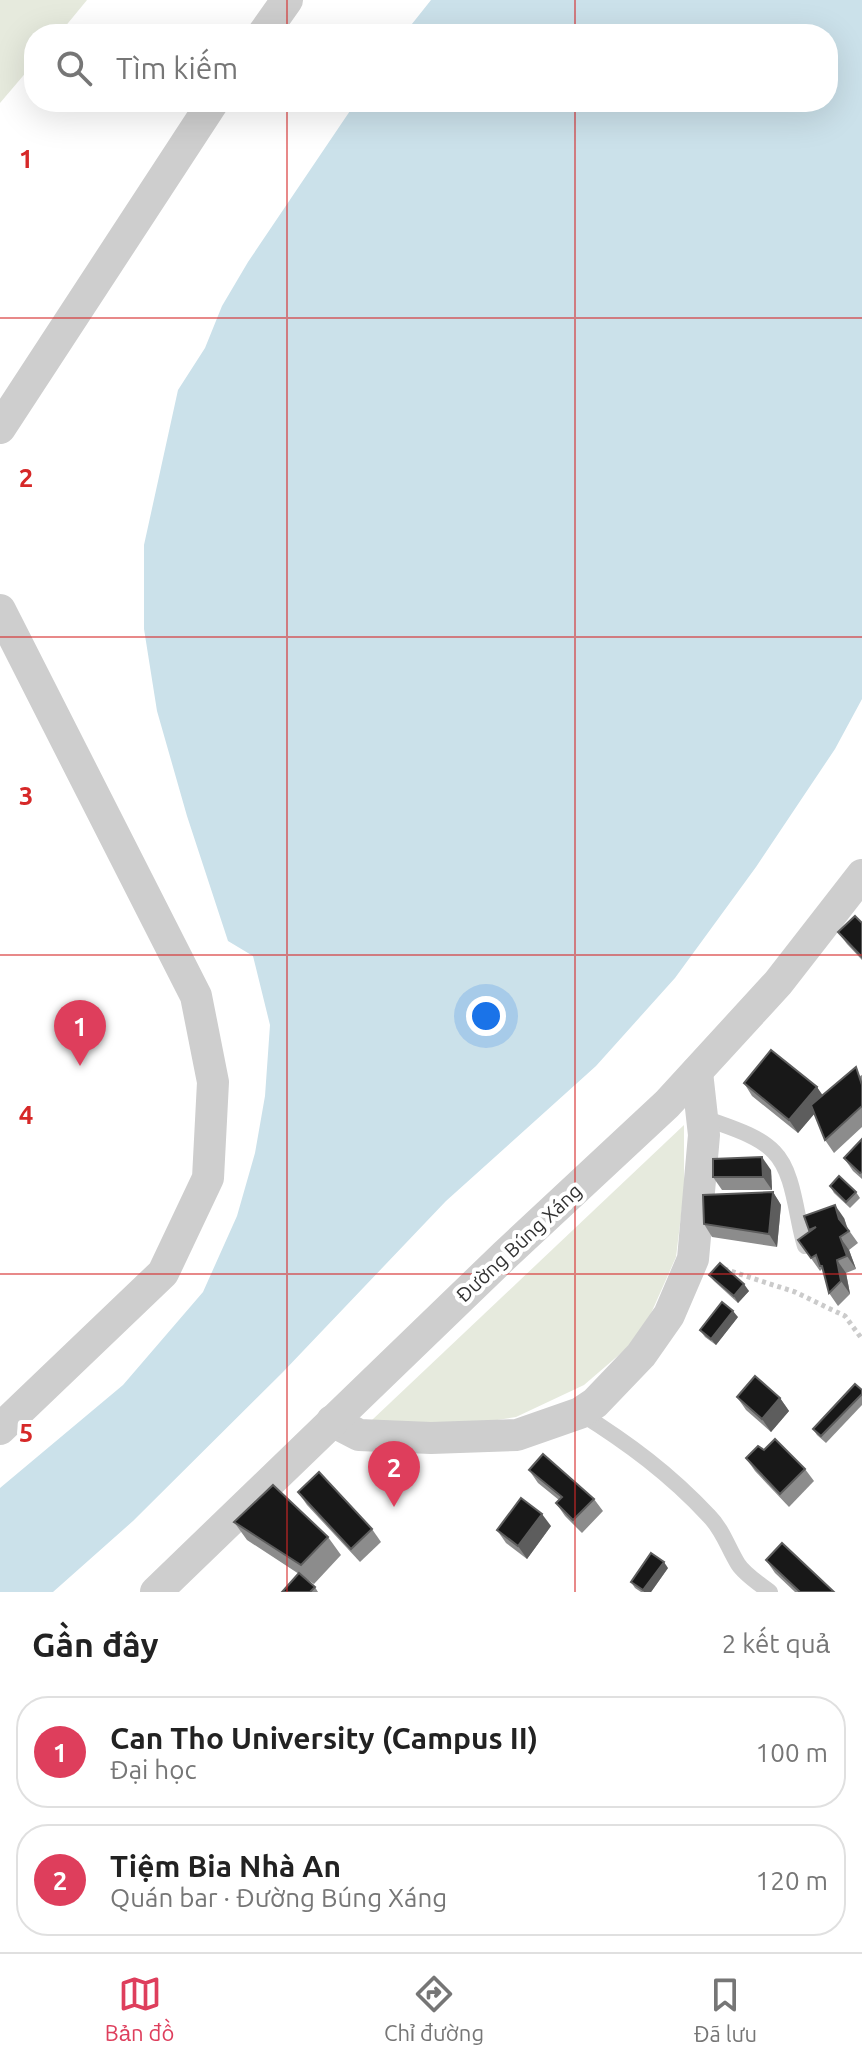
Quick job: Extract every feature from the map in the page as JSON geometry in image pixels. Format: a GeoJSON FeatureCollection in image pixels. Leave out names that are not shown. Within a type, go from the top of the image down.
{"type":"FeatureCollection","features":[{"type":"Feature","properties":{"kind":"street"},"geometry":{"type":"LineString","coordinates":[[270,24],[287,0]]}},
{"type":"Feature","properties":{"kind":"street"},"geometry":{"type":"LineString","coordinates":[[0,428],[206,112]]}},
{"type":"Feature","properties":{"kind":"street"},"geometry":{"type":"LineString","coordinates":[[0,610],[196,996],[213,1082],[208,1178],[163,1273],[0,1429]]}},
{"type":"Feature","properties":{"kind":"street","name":"Đường Búng Xáng"},"geometry":{"type":"LineString","coordinates":[[156,1592],[667,1104],[778,983],[862,875]]}},
{"type":"Feature","properties":{"kind":"street"},"geometry":{"type":"LineString","coordinates":[[332,1421],[359,1435],[431,1438],[517,1435],[580,1413],[595,1403],[641,1355],[669,1315],[693,1259],[704,1135],[697,1072]]}},
{"type":"Feature","properties":{"kind":"lane"},"geometry":{"type":"LineString","coordinates":[[702,1117],[750,1136],[775,1152],[785,1169],[805,1246]]}},
{"type":"Feature","properties":{"kind":"lane"},"geometry":{"type":"LineString","coordinates":[[580,1413],[635,1448],[685,1492],[726,1538],[739,1566],[770,1592]]}},
{"type":"Feature","properties":{"kind":"path"},"geometry":{"type":"LineString","coordinates":[[693,1259],[795,1292],[845,1316],[862,1339]]}},
{"type":"Feature","properties":{"kind":"shaded area"},"geometry":{"type":"Polygon","coordinates":[[[0,0],[87,0],[67,24],[24,24],[24,75],[0,103],[0,0]]]}},
{"type":"Feature","properties":{"kind":"shaded area"},"geometry":{"type":"Polygon","coordinates":[[[684,1125],[684,1191],[676,1257],[641,1336],[584,1385],[516,1417],[459,1426],[372,1420],[684,1125]]]}},
{"type":"Feature","properties":{"kind":"water"},"geometry":{"type":"Polygon","coordinates":[[[431,0],[862,0],[862,699],[835,749],[756,867],[675,978],[596,1066],[446,1201],[283,1372],[133,1521],[53,1592],[0,1592],[0,1488],[123,1385],[203,1292],[237,1216],[255,1153],[265,1096],[270,1025],[253,956],[228,941],[157,711],[144,629],[144,545],[178,390],[205,348],[222,306],[349,112],[838,112],[838,24],[412,24],[431,0]]]}},
{"type":"Feature","properties":{"kind":"building"},"geometry":{"type":"Polygon","coordinates":[[[855,916],[862,923],[862,957],[838,932],[855,916]]]}},
{"type":"Feature","properties":{"kind":"building"},"geometry":{"type":"Polygon","coordinates":[[[771,1050],[817,1087],[789,1120],[744,1083],[771,1050]]]}},
{"type":"Feature","properties":{"kind":"building"},"geometry":{"type":"Polygon","coordinates":[[[856,1067],[862,1085],[862,1106],[825,1140],[811,1105],[856,1067]]]}},
{"type":"Feature","properties":{"kind":"building"},"geometry":{"type":"Polygon","coordinates":[[[862,1139],[862,1172],[860,1173],[844,1158],[862,1139]]]}},
{"type":"Feature","properties":{"kind":"building"},"geometry":{"type":"Polygon","coordinates":[[[762,1157],[763,1177],[713,1177],[713,1159],[762,1157]]]}},
{"type":"Feature","properties":{"kind":"building"},"geometry":{"type":"Polygon","coordinates":[[[839,1176],[856,1192],[846,1202],[830,1186],[839,1176]]]}},
{"type":"Feature","properties":{"kind":"building"},"geometry":{"type":"Polygon","coordinates":[[[773,1192],[769,1234],[704,1224],[703,1195],[773,1192]]]}},
{"type":"Feature","properties":{"kind":"building"},"geometry":{"type":"Polygon","coordinates":[[[835,1205],[839,1219],[849,1231],[840,1237],[847,1256],[837,1260],[841,1281],[829,1293],[816,1255],[811,1258],[798,1240],[816,1227],[809,1230],[804,1216],[835,1205]]]}},
{"type":"Feature","properties":{"kind":"building"},"geometry":{"type":"Polygon","coordinates":[[[720,1263],[744,1284],[734,1296],[709,1275],[720,1263]]]}},
{"type":"Feature","properties":{"kind":"building"},"geometry":{"type":"Polygon","coordinates":[[[722,1302],[733,1311],[711,1339],[700,1330],[722,1302]]]}},
{"type":"Feature","properties":{"kind":"building"},"geometry":{"type":"Polygon","coordinates":[[[755,1376],[780,1398],[762,1419],[737,1397],[755,1376]]]}},
{"type":"Feature","properties":{"kind":"building"},"geometry":{"type":"Polygon","coordinates":[[[855,1384],[862,1394],[821,1436],[813,1429],[855,1384]]]}},
{"type":"Feature","properties":{"kind":"building"},"geometry":{"type":"Polygon","coordinates":[[[775,1439],[805,1469],[780,1494],[746,1458],[758,1446],[764,1450],[775,1439]]]}},
{"type":"Feature","properties":{"kind":"building"},"geometry":{"type":"Polygon","coordinates":[[[543,1454],[594,1499],[573,1520],[556,1503],[562,1497],[529,1470],[543,1454]]]}},
{"type":"Feature","properties":{"kind":"building"},"geometry":{"type":"Polygon","coordinates":[[[319,1472],[372,1529],[351,1549],[298,1492],[319,1472]]]}},
{"type":"Feature","properties":{"kind":"building"},"geometry":{"type":"Polygon","coordinates":[[[273,1485],[328,1537],[301,1565],[234,1522],[273,1485]]]}},
{"type":"Feature","properties":{"kind":"building"},"geometry":{"type":"Polygon","coordinates":[[[521,1498],[542,1514],[518,1546],[497,1530],[521,1498]]]}},
{"type":"Feature","properties":{"kind":"building"},"geometry":{"type":"Polygon","coordinates":[[[782,1543],[834,1592],[800,1592],[766,1560],[782,1543]]]}},
{"type":"Feature","properties":{"kind":"building"},"geometry":{"type":"Polygon","coordinates":[[[651,1553],[664,1562],[643,1590],[631,1582],[651,1553]]]}},
{"type":"Feature","properties":{"kind":"building"},"geometry":{"type":"Polygon","coordinates":[[[299,1573],[315,1587],[310,1592],[282,1592],[299,1573]]]}},
{"type":"Feature","properties":{"kind":"place","name":"Can Tho University (Campus II)"},"geometry":{"type":"Point","coordinates":[80,1066]}},
{"type":"Feature","properties":{"kind":"place","name":"Tiệm Bia Nhà An"},"geometry":{"type":"Point","coordinates":[394,1507]}}]}
